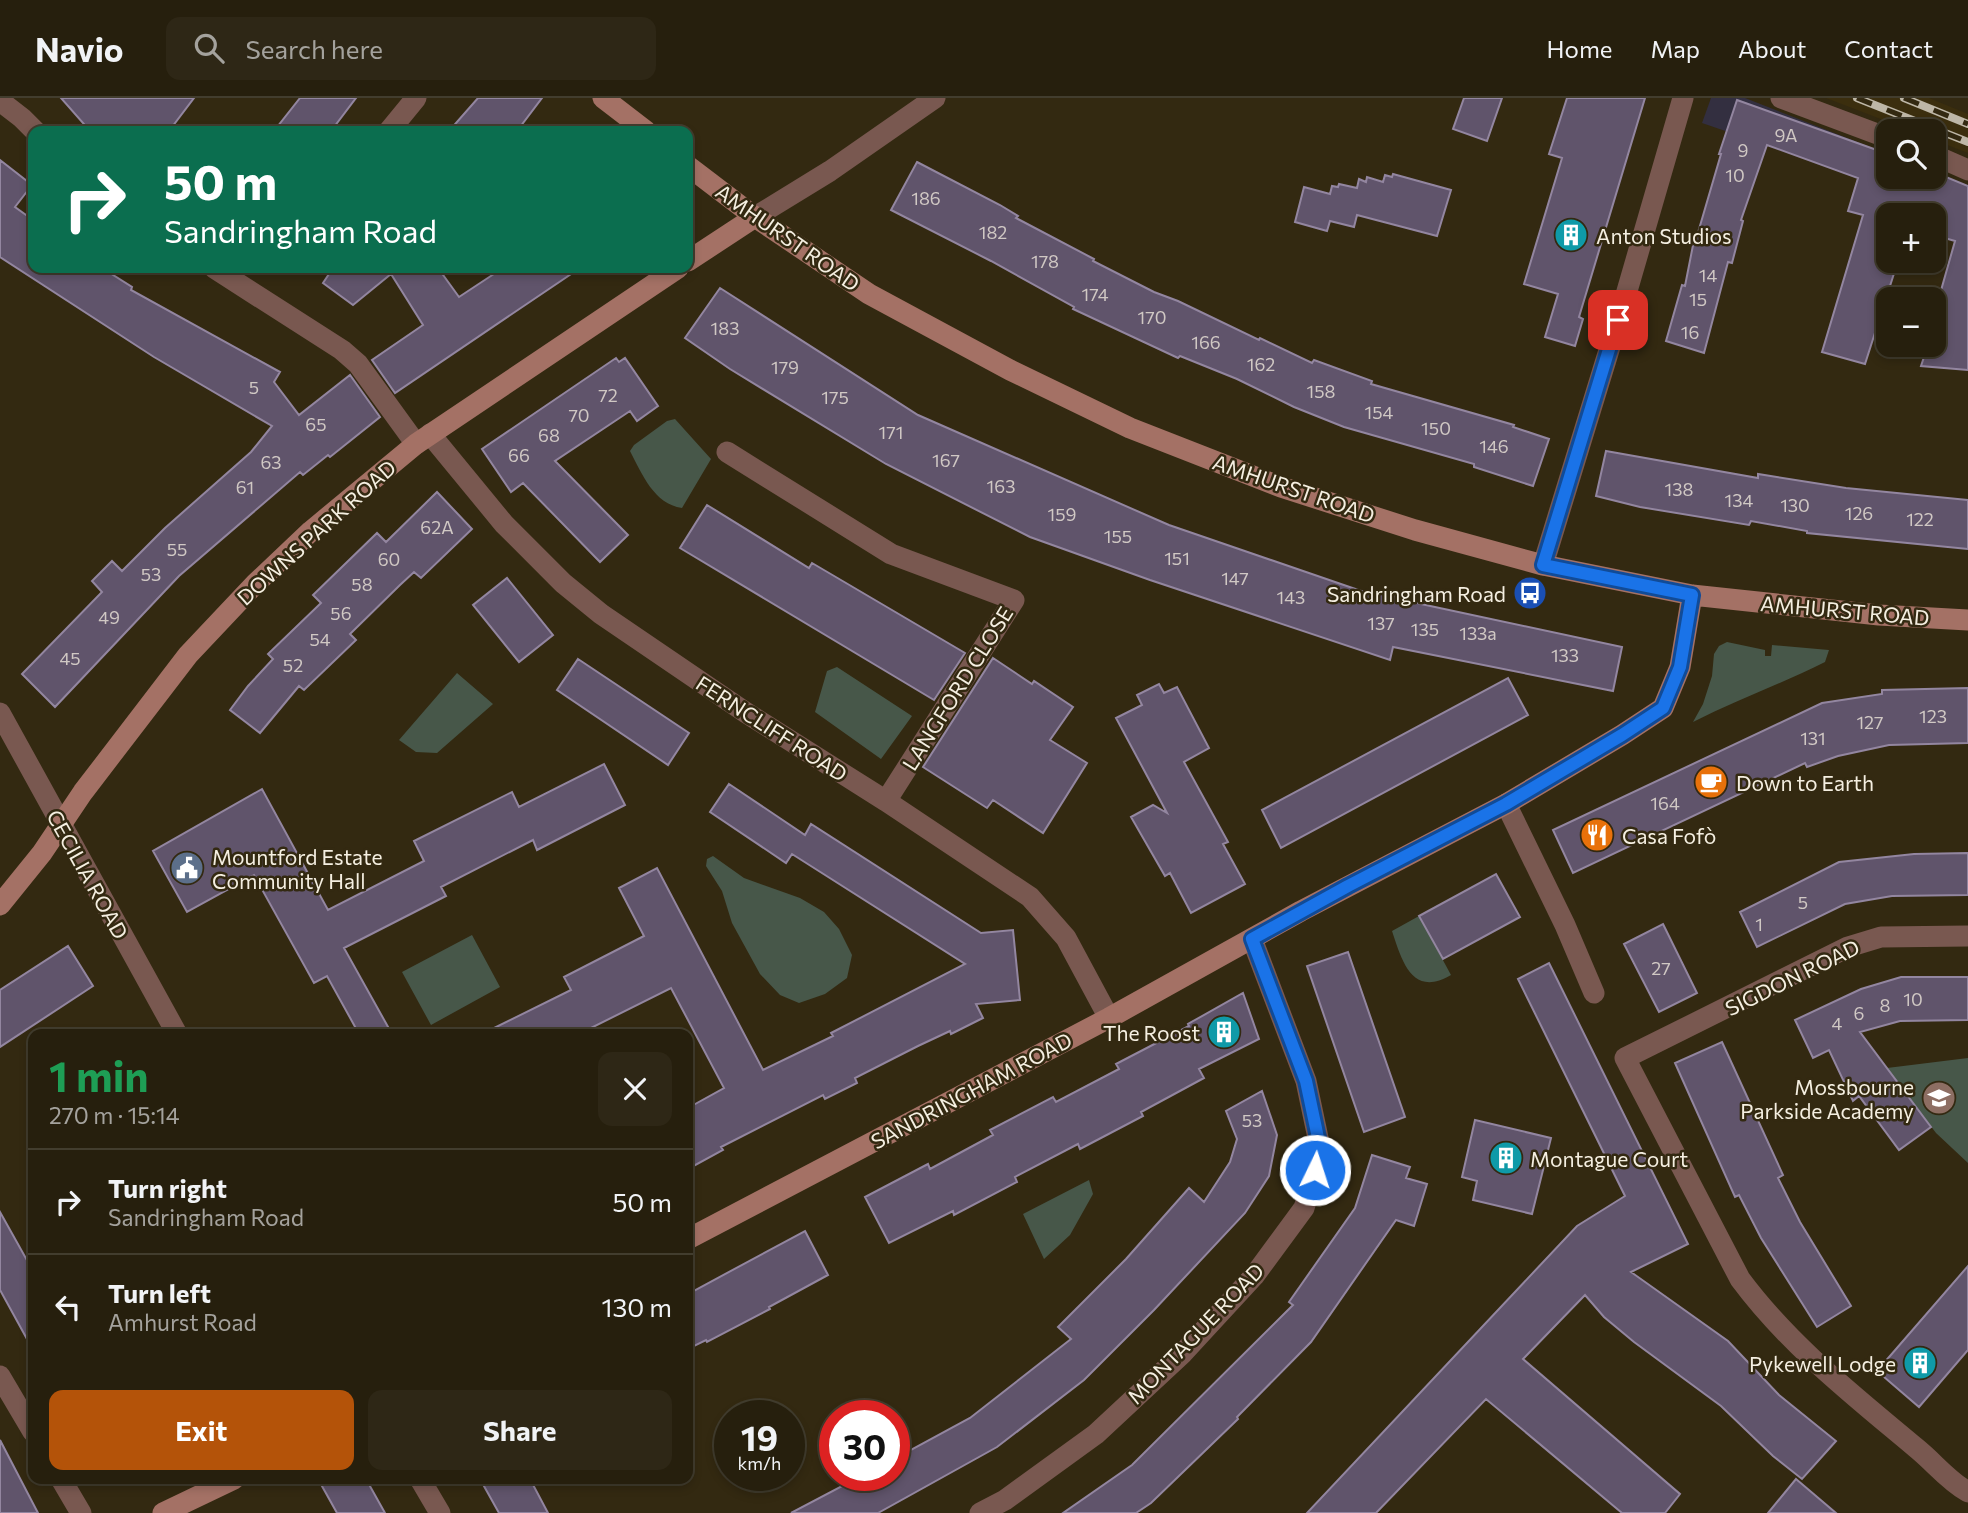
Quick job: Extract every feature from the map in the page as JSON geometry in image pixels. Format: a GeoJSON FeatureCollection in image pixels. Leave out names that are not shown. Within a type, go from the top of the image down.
{"type":"FeatureCollection","features":[{"type":"Feature","properties":{"kind":"street"},"geometry":{"type":"LineString","coordinates":[[393,126],[415,98]]}},
{"type":"Feature","properties":{"kind":"street"},"geometry":{"type":"LineString","coordinates":[[603,98],[639,126]]}},
{"type":"Feature","properties":{"kind":"street"},"geometry":{"type":"LineString","coordinates":[[693,258],[830,172],[935,98]]}},
{"type":"Feature","properties":{"kind":"street"},"geometry":{"type":"LineString","coordinates":[[1543,565],[1683,98]]}},
{"type":"Feature","properties":{"kind":"street"},"geometry":{"type":"LineString","coordinates":[[1781,98],[1876,134]]}},
{"type":"Feature","properties":{"kind":"street"},"geometry":{"type":"LineString","coordinates":[[0,101],[30,126]]}},
{"type":"Feature","properties":{"kind":"street"},"geometry":{"type":"LineString","coordinates":[[1946,160],[1968,170]]}},
{"type":"Feature","properties":{"kind":"street","name":"AMHURST ROAD"},"geometry":{"type":"LineString","coordinates":[[693,170],[755,217],[869,294],[1010,370],[1130,428],[1281,487],[1415,530],[1543,565],[1692,595],[1878,615],[1968,620]]}},
{"type":"Feature","properties":{"kind":"street","name":"FERNCLIFF ROAD"},"geometry":{"type":"LineString","coordinates":[[222,273],[342,350],[358,364],[423,439],[504,524],[563,583],[601,614],[745,712],[886,801],[1030,897],[1066,938],[1110,1018]]}},
{"type":"Feature","properties":{"kind":"street","name":"DOWNS PARK ROAD"},"geometry":{"type":"LineString","coordinates":[[0,905],[42,853],[162,687],[255,584],[311,531],[423,439],[671,273]]}},
{"type":"Feature","properties":{"kind":"street","name":"LANGFORD CLOSE"},"geometry":{"type":"LineString","coordinates":[[727,452],[891,554],[1014,600],[886,801]]}},
{"type":"Feature","properties":{"kind":"street","name":"SANDRINGHAM ROAD"},"geometry":{"type":"LineString","coordinates":[[693,1236],[1110,1018],[1348,886],[1506,804],[1622,735],[1663,708],[1680,667],[1692,595]]}},
{"type":"Feature","properties":{"kind":"street","name":"CECILIA ROAD"},"geometry":{"type":"LineString","coordinates":[[0,713],[174,1029]]}},
{"type":"Feature","properties":{"kind":"street"},"geometry":{"type":"LineString","coordinates":[[1506,804],[1565,925],[1594,993]]}},
{"type":"Feature","properties":{"kind":"street","name":"SIGDON ROAD"},"geometry":{"type":"LineString","coordinates":[[1968,936],[1881,937],[1848,947],[1625,1058],[1740,1279],[1762,1309],[1826,1373],[1927,1456],[1951,1482],[1968,1492]]}},
{"type":"Feature","properties":{"kind":"street","name":"MONTAGUE ROAD"},"geometry":{"type":"LineString","coordinates":[[980,1513],[1005,1500],[1096,1434],[1173,1362],[1254,1276],[1304,1208],[1321,1152],[1306,1081],[1252,939]]}},
{"type":"Feature","properties":{"kind":"street"},"geometry":{"type":"LineString","coordinates":[[0,1376],[28,1424]]}},
{"type":"Feature","properties":{"kind":"street"},"geometry":{"type":"LineString","coordinates":[[64,1484],[81,1513]]}},
{"type":"Feature","properties":{"kind":"street"},"geometry":{"type":"LineString","coordinates":[[163,1513],[224,1484]]}},
{"type":"Feature","properties":{"kind":"street"},"geometry":{"type":"LineString","coordinates":[[423,1484],[440,1513]]}},
{"type":"Feature","properties":{"kind":"shaded area"},"geometry":{"type":"Polygon","coordinates":[[[1711,98],[1745,98],[1865,145],[1854,175],[1702,123],[1711,98]]]}},
{"type":"Feature","properties":{"kind":"shaded area"},"geometry":{"type":"Polygon","coordinates":[[[1826,98],[1929,98],[1968,114],[1968,153],[1946,145],[1946,119],[1881,119],[1826,98]]]}},
{"type":"Feature","properties":{"kind":"green space"},"geometry":{"type":"Polygon","coordinates":[[[675,419],[711,459],[682,508],[664,501],[656,494],[630,451],[634,445],[667,421],[675,419]]]}},
{"type":"Feature","properties":{"kind":"green space"},"geometry":{"type":"Polygon","coordinates":[[[1727,642],[1765,650],[1765,656],[1771,656],[1772,645],[1829,650],[1825,662],[1693,722],[1703,704],[1712,676],[1714,654],[1719,646],[1727,642]]]}},
{"type":"Feature","properties":{"kind":"green space"},"geometry":{"type":"Polygon","coordinates":[[[837,667],[912,716],[881,759],[815,712],[827,671],[837,667]]]}},
{"type":"Feature","properties":{"kind":"green space"},"geometry":{"type":"Polygon","coordinates":[[[457,673],[493,704],[437,753],[416,752],[399,740],[457,673]]]}},
{"type":"Feature","properties":{"kind":"green space"},"geometry":{"type":"Polygon","coordinates":[[[713,856],[744,878],[800,898],[824,912],[839,929],[852,955],[847,978],[825,994],[799,1003],[780,995],[760,974],[732,923],[722,891],[706,866],[707,859],[713,856]]]}},
{"type":"Feature","properties":{"kind":"green space"},"geometry":{"type":"Polygon","coordinates":[[[1419,916],[1451,975],[1438,981],[1427,982],[1411,973],[1400,954],[1392,931],[1419,916]]]}},
{"type":"Feature","properties":{"kind":"green space"},"geometry":{"type":"Polygon","coordinates":[[[472,935],[500,987],[431,1025],[402,972],[472,935]]]}},
{"type":"Feature","properties":{"kind":"green space","name":"Mossbourne Parkside Academy"},"geometry":{"type":"Polygon","coordinates":[[[1968,1058],[1968,1163],[1936,1133],[1887,1068],[1968,1058]]]}},
{"type":"Feature","properties":{"kind":"green space"},"geometry":{"type":"Polygon","coordinates":[[[1089,1180],[1093,1194],[1070,1235],[1044,1259],[1023,1214],[1089,1180]]]}},
{"type":"Feature","properties":{"kind":"building"},"geometry":{"type":"Polygon","coordinates":[[[61,98],[194,98],[173,126],[86,126],[61,98]]]}},
{"type":"Feature","properties":{"kind":"building"},"geometry":{"type":"Polygon","coordinates":[[[300,98],[356,98],[335,126],[278,126],[300,98]]]}},
{"type":"Feature","properties":{"kind":"building"},"geometry":{"type":"Polygon","coordinates":[[[478,98],[542,98],[521,126],[453,126],[478,98]]]}},
{"type":"Feature","properties":{"kind":"building"},"geometry":{"type":"Polygon","coordinates":[[[1464,98],[1502,98],[1487,141],[1453,129],[1464,98]]]}},
{"type":"Feature","properties":{"kind":"building","name":"Anton Studios"},"geometry":{"type":"Polygon","coordinates":[[[1567,98],[1645,98],[1579,317],[1583,319],[1575,346],[1545,337],[1558,294],[1524,284],[1562,158],[1549,154],[1567,98]]]}},
{"type":"Feature","properties":{"kind":"building"},"geometry":{"type":"Polygon","coordinates":[[[1737,100],[1876,150],[1876,189],[1946,189],[1946,177],[1968,186],[1968,370],[1921,366],[1924,357],[1946,357],[1946,287],[1942,287],[1955,241],[1946,238],[1946,203],[1876,203],[1876,273],[1894,273],[1890,287],[1876,287],[1876,330],[1865,364],[1822,352],[1863,215],[1848,211],[1858,178],[1767,145],[1741,220],[1743,221],[1732,263],[1728,262],[1704,353],[1666,341],[1682,285],[1685,286],[1695,235],[1697,236],[1737,100]]]}},
{"type":"Feature","properties":{"kind":"building"},"geometry":{"type":"Polygon","coordinates":[[[0,160],[28,182],[28,190],[15,207],[28,216],[28,273],[110,273],[132,287],[131,290],[280,372],[274,382],[299,415],[350,375],[380,417],[330,457],[328,455],[303,475],[300,472],[179,576],[55,707],[22,674],[102,592],[92,581],[112,561],[122,571],[165,528],[251,452],[272,426],[154,357],[0,257],[0,160]]]}},
{"type":"Feature","properties":{"kind":"building"},"geometry":{"type":"Polygon","coordinates":[[[917,162],[1000,205],[1018,216],[1016,218],[1094,259],[1093,261],[1259,340],[1260,338],[1312,363],[1314,360],[1372,381],[1371,384],[1514,425],[1513,427],[1549,439],[1533,486],[1474,467],[1474,464],[1344,427],[1294,407],[1237,379],[1180,356],[1178,358],[1073,309],[1074,307],[991,261],[891,210],[917,162]]]}},
{"type":"Feature","properties":{"kind":"building"},"geometry":{"type":"Polygon","coordinates":[[[1393,174],[1451,190],[1437,236],[1357,215],[1354,227],[1330,221],[1327,231],[1295,222],[1304,187],[1330,194],[1332,186],[1338,187],[1339,184],[1357,188],[1359,179],[1366,182],[1367,177],[1383,182],[1385,175],[1392,177],[1393,174]]]}},
{"type":"Feature","properties":{"kind":"building"},"geometry":{"type":"Polygon","coordinates":[[[330,273],[442,273],[459,297],[495,273],[573,273],[395,393],[372,360],[423,325],[391,274],[353,305],[323,283],[330,273]]]}},
{"type":"Feature","properties":{"kind":"building"},"geometry":{"type":"Polygon","coordinates":[[[720,288],[918,415],[1169,525],[1370,594],[1372,590],[1421,604],[1622,647],[1613,691],[1393,647],[1390,660],[1030,537],[886,464],[730,369],[685,338],[720,288]]]}},
{"type":"Feature","properties":{"kind":"building"},"geometry":{"type":"Polygon","coordinates":[[[616,358],[619,362],[625,358],[658,406],[637,421],[630,411],[555,461],[628,535],[600,562],[523,483],[511,492],[482,449],[616,358]]]}},
{"type":"Feature","properties":{"kind":"building"},"geometry":{"type":"Polygon","coordinates":[[[1606,451],[1758,478],[1758,474],[1846,488],[1968,500],[1968,549],[1807,533],[1751,521],[1749,525],[1640,507],[1596,496],[1606,451]]]}},
{"type":"Feature","properties":{"kind":"building"},"geometry":{"type":"Polygon","coordinates":[[[437,492],[472,529],[421,578],[414,572],[400,585],[350,634],[356,640],[304,690],[299,686],[260,733],[230,710],[273,659],[268,654],[321,603],[313,595],[377,533],[386,542],[437,492]]]}},
{"type":"Feature","properties":{"kind":"building"},"geometry":{"type":"Polygon","coordinates":[[[707,505],[809,568],[812,563],[965,653],[934,700],[680,548],[707,505]]]}},
{"type":"Feature","properties":{"kind":"building"},"geometry":{"type":"Polygon","coordinates":[[[507,578],[553,635],[519,662],[473,605],[507,578]]]}},
{"type":"Feature","properties":{"kind":"building"},"geometry":{"type":"Polygon","coordinates":[[[993,658],[1073,707],[1050,740],[1087,763],[1043,833],[993,800],[987,808],[923,767],[993,658]]]}},
{"type":"Feature","properties":{"kind":"building"},"geometry":{"type":"Polygon","coordinates":[[[578,659],[689,733],[668,765],[557,690],[578,659]]]}},
{"type":"Feature","properties":{"kind":"building"},"geometry":{"type":"Polygon","coordinates":[[[1508,678],[1528,715],[1281,848],[1262,810],[1508,678]]]}},
{"type":"Feature","properties":{"kind":"building"},"geometry":{"type":"Polygon","coordinates":[[[1159,684],[1164,693],[1177,687],[1209,748],[1184,762],[1228,842],[1223,844],[1245,884],[1191,913],[1170,873],[1165,876],[1131,817],[1153,805],[1167,813],[1116,718],[1142,705],[1137,695],[1159,684]]]}},
{"type":"Feature","properties":{"kind":"building"},"geometry":{"type":"Polygon","coordinates":[[[1968,688],[1968,743],[1889,745],[1838,756],[1807,767],[1805,763],[1573,873],[1553,830],[1822,703],[1882,694],[1882,690],[1968,688]]]}},
{"type":"Feature","properties":{"kind":"building"},"geometry":{"type":"Polygon","coordinates":[[[604,764],[625,805],[537,850],[533,840],[441,887],[446,896],[344,948],[389,1029],[356,1029],[327,976],[314,983],[254,875],[187,912],[153,851],[262,789],[328,910],[424,861],[414,841],[512,792],[519,807],[604,764]]]}},
{"type":"Feature","properties":{"kind":"building"},"geometry":{"type":"Polygon","coordinates":[[[729,784],[805,835],[811,824],[981,933],[1013,930],[1020,1000],[976,1004],[983,1018],[918,1046],[855,1078],[857,1083],[825,1099],[823,1095],[721,1147],[723,1150],[693,1166],[693,1105],[724,1088],[671,988],[589,1029],[492,1029],[571,990],[564,977],[644,936],[619,888],[657,868],[763,1070],[833,1036],[831,1033],[965,964],[792,854],[786,863],[710,812],[729,784]]]}},
{"type":"Feature","properties":{"kind":"building"},"geometry":{"type":"Polygon","coordinates":[[[1968,853],[1968,895],[1892,896],[1845,904],[1757,947],[1740,912],[1839,862],[1914,854],[1968,853]]]}},
{"type":"Feature","properties":{"kind":"building"},"geometry":{"type":"Polygon","coordinates":[[[1496,874],[1520,917],[1443,959],[1419,916],[1496,874]]]}},
{"type":"Feature","properties":{"kind":"building"},"geometry":{"type":"Polygon","coordinates":[[[1663,924],[1697,993],[1659,1012],[1624,944],[1663,924]]]}},
{"type":"Feature","properties":{"kind":"building"},"geometry":{"type":"Polygon","coordinates":[[[68,946],[93,986],[0,1047],[0,990],[68,946]]]}},
{"type":"Feature","properties":{"kind":"building"},"geometry":{"type":"Polygon","coordinates":[[[1348,952],[1405,1117],[1364,1132],[1307,966],[1348,952]]]}},
{"type":"Feature","properties":{"kind":"building"},"geometry":{"type":"Polygon","coordinates":[[[1549,963],[1688,1244],[1631,1272],[1728,1341],[1779,1395],[1836,1441],[1802,1479],[1773,1456],[1721,1406],[1604,1317],[1585,1295],[1523,1359],[1680,1494],[1665,1513],[1622,1513],[1486,1399],[1376,1513],[1307,1513],[1577,1226],[1625,1196],[1518,979],[1549,963]]]}},
{"type":"Feature","properties":{"kind":"building"},"geometry":{"type":"Polygon","coordinates":[[[1901,977],[1968,977],[1968,1020],[1900,1021],[1860,1032],[1931,1127],[1899,1150],[1859,1096],[1853,1101],[1829,1050],[1813,1058],[1795,1020],[1861,989],[1901,977]]]}},
{"type":"Feature","properties":{"kind":"building"},"geometry":{"type":"Polygon","coordinates":[[[1243,993],[1259,1039],[1199,1069],[1204,1078],[1141,1112],[1143,1116],[1080,1149],[1078,1144],[1015,1177],[1017,1182],[954,1215],[953,1211],[889,1243],[865,1197],[928,1164],[930,1169],[993,1135],[990,1130],[1053,1097],[1056,1102],[1119,1069],[1116,1064],[1189,1026],[1188,1024],[1243,993]]]}},
{"type":"Feature","properties":{"kind":"building"},"geometry":{"type":"Polygon","coordinates":[[[1722,1042],[1783,1175],[1778,1178],[1800,1222],[1851,1306],[1817,1327],[1761,1238],[1739,1195],[1735,1197],[1675,1063],[1722,1042]]]}},
{"type":"Feature","properties":{"kind":"building"},"geometry":{"type":"Polygon","coordinates":[[[1262,1091],[1277,1135],[1269,1176],[1245,1213],[1084,1380],[997,1447],[878,1513],[791,1513],[833,1491],[910,1491],[910,1450],[970,1418],[1071,1339],[1058,1327],[1126,1259],[1189,1188],[1204,1202],[1230,1162],[1237,1139],[1226,1111],[1262,1091]]]}},
{"type":"Feature","properties":{"kind":"building","name":"Montague Court"},"geometry":{"type":"Polygon","coordinates":[[[1475,1120],[1551,1138],[1532,1214],[1473,1200],[1477,1181],[1462,1177],[1475,1120]]]}},
{"type":"Feature","properties":{"kind":"building"},"geometry":{"type":"Polygon","coordinates":[[[1372,1155],[1410,1167],[1406,1178],[1427,1184],[1414,1226],[1396,1220],[1311,1342],[1237,1417],[1238,1419],[1151,1503],[1136,1513],[1063,1513],[1132,1465],[1293,1305],[1289,1302],[1355,1208],[1372,1155]]]}},
{"type":"Feature","properties":{"kind":"building"},"geometry":{"type":"Polygon","coordinates":[[[0,1212],[28,1262],[28,1341],[0,1290],[0,1212]]]}},
{"type":"Feature","properties":{"kind":"building"},"geometry":{"type":"Polygon","coordinates":[[[805,1231],[828,1275],[769,1307],[770,1309],[693,1346],[693,1291],[805,1231]]]}},
{"type":"Feature","properties":{"kind":"building","name":"Pykewell Lodge"},"geometry":{"type":"Polygon","coordinates":[[[1968,1266],[1968,1350],[1919,1407],[1877,1371],[1968,1266]]]}},
{"type":"Feature","properties":{"kind":"building"},"geometry":{"type":"Polygon","coordinates":[[[0,1440],[38,1513],[0,1513],[0,1440]]]}},
{"type":"Feature","properties":{"kind":"building"},"geometry":{"type":"Polygon","coordinates":[[[1796,1479],[1836,1513],[1768,1513],[1796,1479]]]}},
{"type":"Feature","properties":{"kind":"building"},"geometry":{"type":"Polygon","coordinates":[[[321,1484],[369,1484],[385,1513],[337,1513],[321,1484]]]}},
{"type":"Feature","properties":{"kind":"building"},"geometry":{"type":"Polygon","coordinates":[[[483,1484],[533,1484],[548,1513],[499,1513],[483,1484]]]}},
{"type":"Feature","properties":{"kind":"railway"},"geometry":{"type":"LineString","coordinates":[[1857,98],[1968,142]]}},
{"type":"Feature","properties":{"kind":"railway"},"geometry":{"type":"LineString","coordinates":[[1904,98],[1968,124]]}},
{"type":"Feature","properties":{"kind":"place","name":"Anton Studios"},"geometry":{"type":"Point","coordinates":[1571,235]}},
{"type":"Feature","properties":{"kind":"place","name":"Sandringham Road"},"geometry":{"type":"Point","coordinates":[1530,593]}},
{"type":"Feature","properties":{"kind":"place","name":"Down to Earth"},"geometry":{"type":"Point","coordinates":[1711,782]}},
{"type":"Feature","properties":{"kind":"place","name":"Casa Fofò"},"geometry":{"type":"Point","coordinates":[1597,835]}},
{"type":"Feature","properties":{"kind":"place","name":"Mountford Estate Community Hall"},"geometry":{"type":"Point","coordinates":[187,868]}},
{"type":"Feature","properties":{"kind":"place","name":"The Roost"},"geometry":{"type":"Point","coordinates":[1224,1032]}},
{"type":"Feature","properties":{"kind":"place","name":"Mossbourne Parkside Academy"},"geometry":{"type":"Point","coordinates":[1939,1098]}},
{"type":"Feature","properties":{"kind":"place","name":"Montague Court"},"geometry":{"type":"Point","coordinates":[1506,1158]}},
{"type":"Feature","properties":{"kind":"place","name":"Pykewell Lodge"},"geometry":{"type":"Point","coordinates":[1920,1363]}},
{"type":"Feature","properties":{"kind":"route"},"geometry":{"type":"LineString","coordinates":[[1315,1170],[1321,1152],[1306,1081],[1252,939],[1506,804],[1622,735],[1663,708],[1680,667],[1692,595],[1543,565],[1618,320]]}}]}
